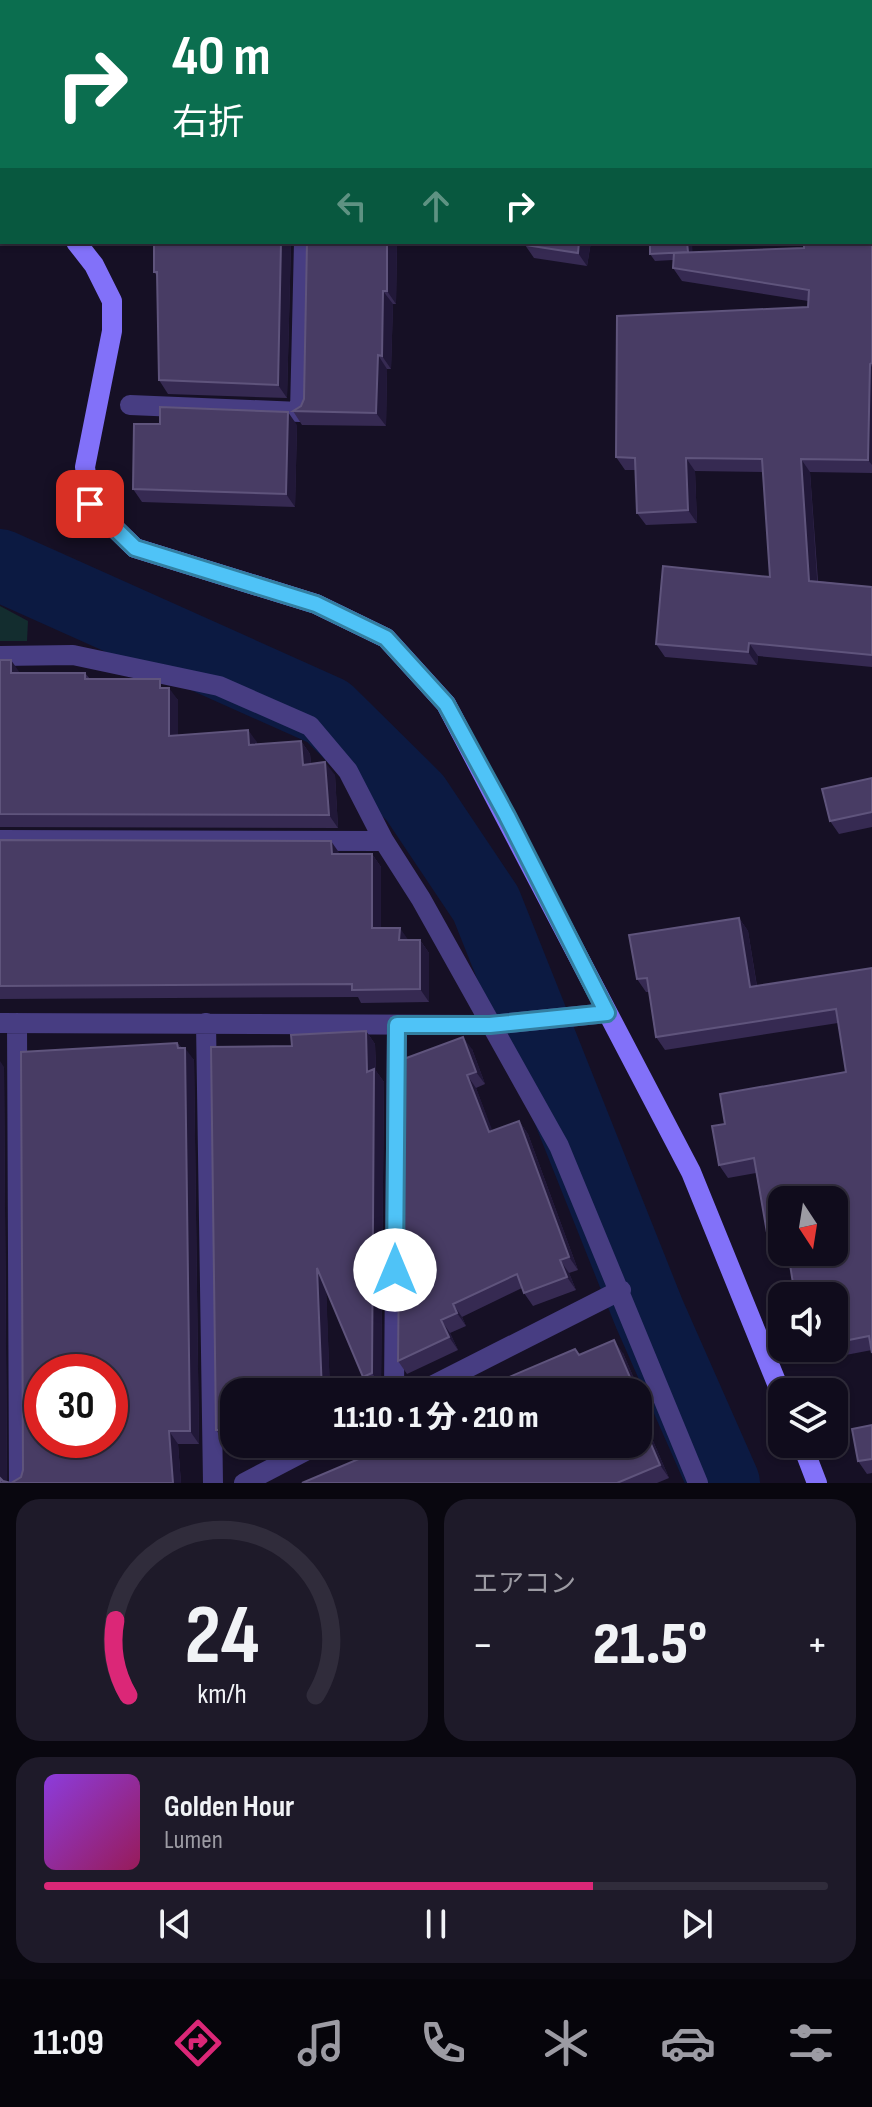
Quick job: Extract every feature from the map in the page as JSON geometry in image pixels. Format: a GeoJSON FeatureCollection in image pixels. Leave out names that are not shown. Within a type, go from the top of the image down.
{"type":"FeatureCollection","features":[{"type":"Feature","properties":{"kind":"street"},"geometry":{"type":"LineString","coordinates":[[78,244],[94,265],[112,301],[112,331],[85,467],[90,504],[135,548],[316,604],[386,638],[446,704],[691,1172],[775,1378]]}},
{"type":"Feature","properties":{"kind":"street"},"geometry":{"type":"LineString","coordinates":[[130,405],[300,412],[304,244]]}},
{"type":"Feature","properties":{"kind":"street"},"geometry":{"type":"LineString","coordinates":[[0,656],[73,655],[219,686],[310,726],[348,771],[384,841],[421,899],[559,1146],[621,1290],[697,1483]]}},
{"type":"Feature","properties":{"kind":"street"},"geometry":{"type":"LineString","coordinates":[[0,840],[384,841]]}},
{"type":"Feature","properties":{"kind":"street"},"geometry":{"type":"LineString","coordinates":[[19,1483],[8,1023],[490,1025],[607,1013]]}},
{"type":"Feature","properties":{"kind":"street"},"geometry":{"type":"LineString","coordinates":[[206,1023],[213,1483]]}},
{"type":"Feature","properties":{"kind":"street"},"geometry":{"type":"LineString","coordinates":[[394,1378],[397,1025]]}},
{"type":"Feature","properties":{"kind":"street"},"geometry":{"type":"LineString","coordinates":[[448,1378],[621,1290]]}},
{"type":"Feature","properties":{"kind":"street"},"geometry":{"type":"LineString","coordinates":[[244,1483],[292,1458]]}},
{"type":"Feature","properties":{"kind":"street"},"geometry":{"type":"LineString","coordinates":[[807,1458],[817,1483]]}},
{"type":"Feature","properties":{"kind":"green space"},"geometry":{"type":"Polygon","coordinates":[[[0,606],[28,621],[27,641],[0,641],[0,606]]]}},
{"type":"Feature","properties":{"kind":"building"},"geometry":{"type":"Polygon","coordinates":[[[154,244],[281,244],[278,385],[159,380],[157,272],[154,272],[154,244]]]}},
{"type":"Feature","properties":{"kind":"building"},"geometry":{"type":"Polygon","coordinates":[[[307,244],[387,244],[387,291],[383,291],[382,356],[378,355],[376,413],[293,411],[301,406],[304,399],[307,244]]]}},
{"type":"Feature","properties":{"kind":"building"},"geometry":{"type":"Polygon","coordinates":[[[525,244],[579,244],[578,253],[525,244]]]}},
{"type":"Feature","properties":{"kind":"building"},"geometry":{"type":"Polygon","coordinates":[[[650,244],[687,244],[688,252],[650,254],[650,244]]]}},
{"type":"Feature","properties":{"kind":"building"},"geometry":{"type":"Polygon","coordinates":[[[804,244],[872,244],[868,460],[801,459],[809,581],[872,587],[872,655],[749,643],[748,652],[656,644],[663,566],[770,577],[762,459],[686,458],[688,510],[637,513],[635,458],[616,457],[617,316],[808,307],[809,290],[673,268],[674,253],[804,248],[804,244]]]}},
{"type":"Feature","properties":{"kind":"building"},"geometry":{"type":"Polygon","coordinates":[[[160,407],[288,412],[286,494],[133,489],[134,424],[160,424],[160,407]]]}},
{"type":"Feature","properties":{"kind":"building"},"geometry":{"type":"Polygon","coordinates":[[[0,660],[11,660],[11,673],[85,673],[85,679],[160,679],[160,688],[169,688],[169,736],[248,730],[249,745],[301,741],[303,765],[325,762],[329,815],[0,814],[0,660]]]}},
{"type":"Feature","properties":{"kind":"building"},"geometry":{"type":"Polygon","coordinates":[[[872,778],[872,812],[830,821],[822,789],[872,778]]]}},
{"type":"Feature","properties":{"kind":"building"},"geometry":{"type":"Polygon","coordinates":[[[0,840],[331,841],[332,854],[372,854],[372,928],[400,928],[399,940],[420,940],[420,989],[352,990],[352,984],[0,986],[0,840]]]}},
{"type":"Feature","properties":{"kind":"building"},"geometry":{"type":"Polygon","coordinates":[[[739,918],[750,987],[872,968],[872,1353],[869,1336],[848,1340],[848,1282],[793,1282],[790,1266],[848,1266],[848,1186],[768,1186],[768,1238],[754,1158],[719,1165],[712,1126],[725,1124],[720,1094],[846,1072],[836,1009],[656,1037],[647,978],[637,979],[629,935],[739,918]]]}},
{"type":"Feature","properties":{"kind":"building"},"geometry":{"type":"Polygon","coordinates":[[[366,1031],[367,1072],[374,1069],[372,1373],[363,1377],[317,1268],[321,1378],[220,1378],[220,1430],[216,1430],[211,1047],[292,1046],[291,1035],[366,1031]]]}},
{"type":"Feature","properties":{"kind":"building"},"geometry":{"type":"Polygon","coordinates":[[[463,1037],[476,1072],[467,1075],[489,1132],[519,1121],[569,1257],[560,1260],[567,1277],[524,1293],[517,1274],[453,1304],[457,1313],[441,1320],[449,1337],[398,1361],[401,1060],[463,1037]]]}},
{"type":"Feature","properties":{"kind":"building"},"geometry":{"type":"Polygon","coordinates":[[[177,1043],[178,1048],[185,1048],[190,1431],[169,1431],[173,1483],[11,1483],[21,1477],[23,1470],[21,1052],[177,1043]]]}},
{"type":"Feature","properties":{"kind":"building"},"geometry":{"type":"Polygon","coordinates":[[[614,1340],[630,1378],[507,1378],[575,1349],[579,1355],[614,1340]]]}},
{"type":"Feature","properties":{"kind":"building"},"geometry":{"type":"Polygon","coordinates":[[[872,1425],[872,1459],[858,1461],[852,1429],[872,1425]]]}},
{"type":"Feature","properties":{"kind":"building"},"geometry":{"type":"Polygon","coordinates":[[[652,1446],[660,1465],[617,1483],[302,1483],[361,1458],[652,1458],[652,1446]]]}},
{"type":"Feature","properties":{"kind":"waterway"},"geometry":{"type":"LineString","coordinates":[[0,565],[328,712],[415,798],[486,904],[649,1313],[724,1483]]}},
{"type":"Feature","properties":{"kind":"route"},"geometry":{"type":"LineString","coordinates":[[90,504],[135,548],[316,604],[386,638],[446,704],[607,1013],[490,1025],[397,1025],[395,1270]]}}]}
